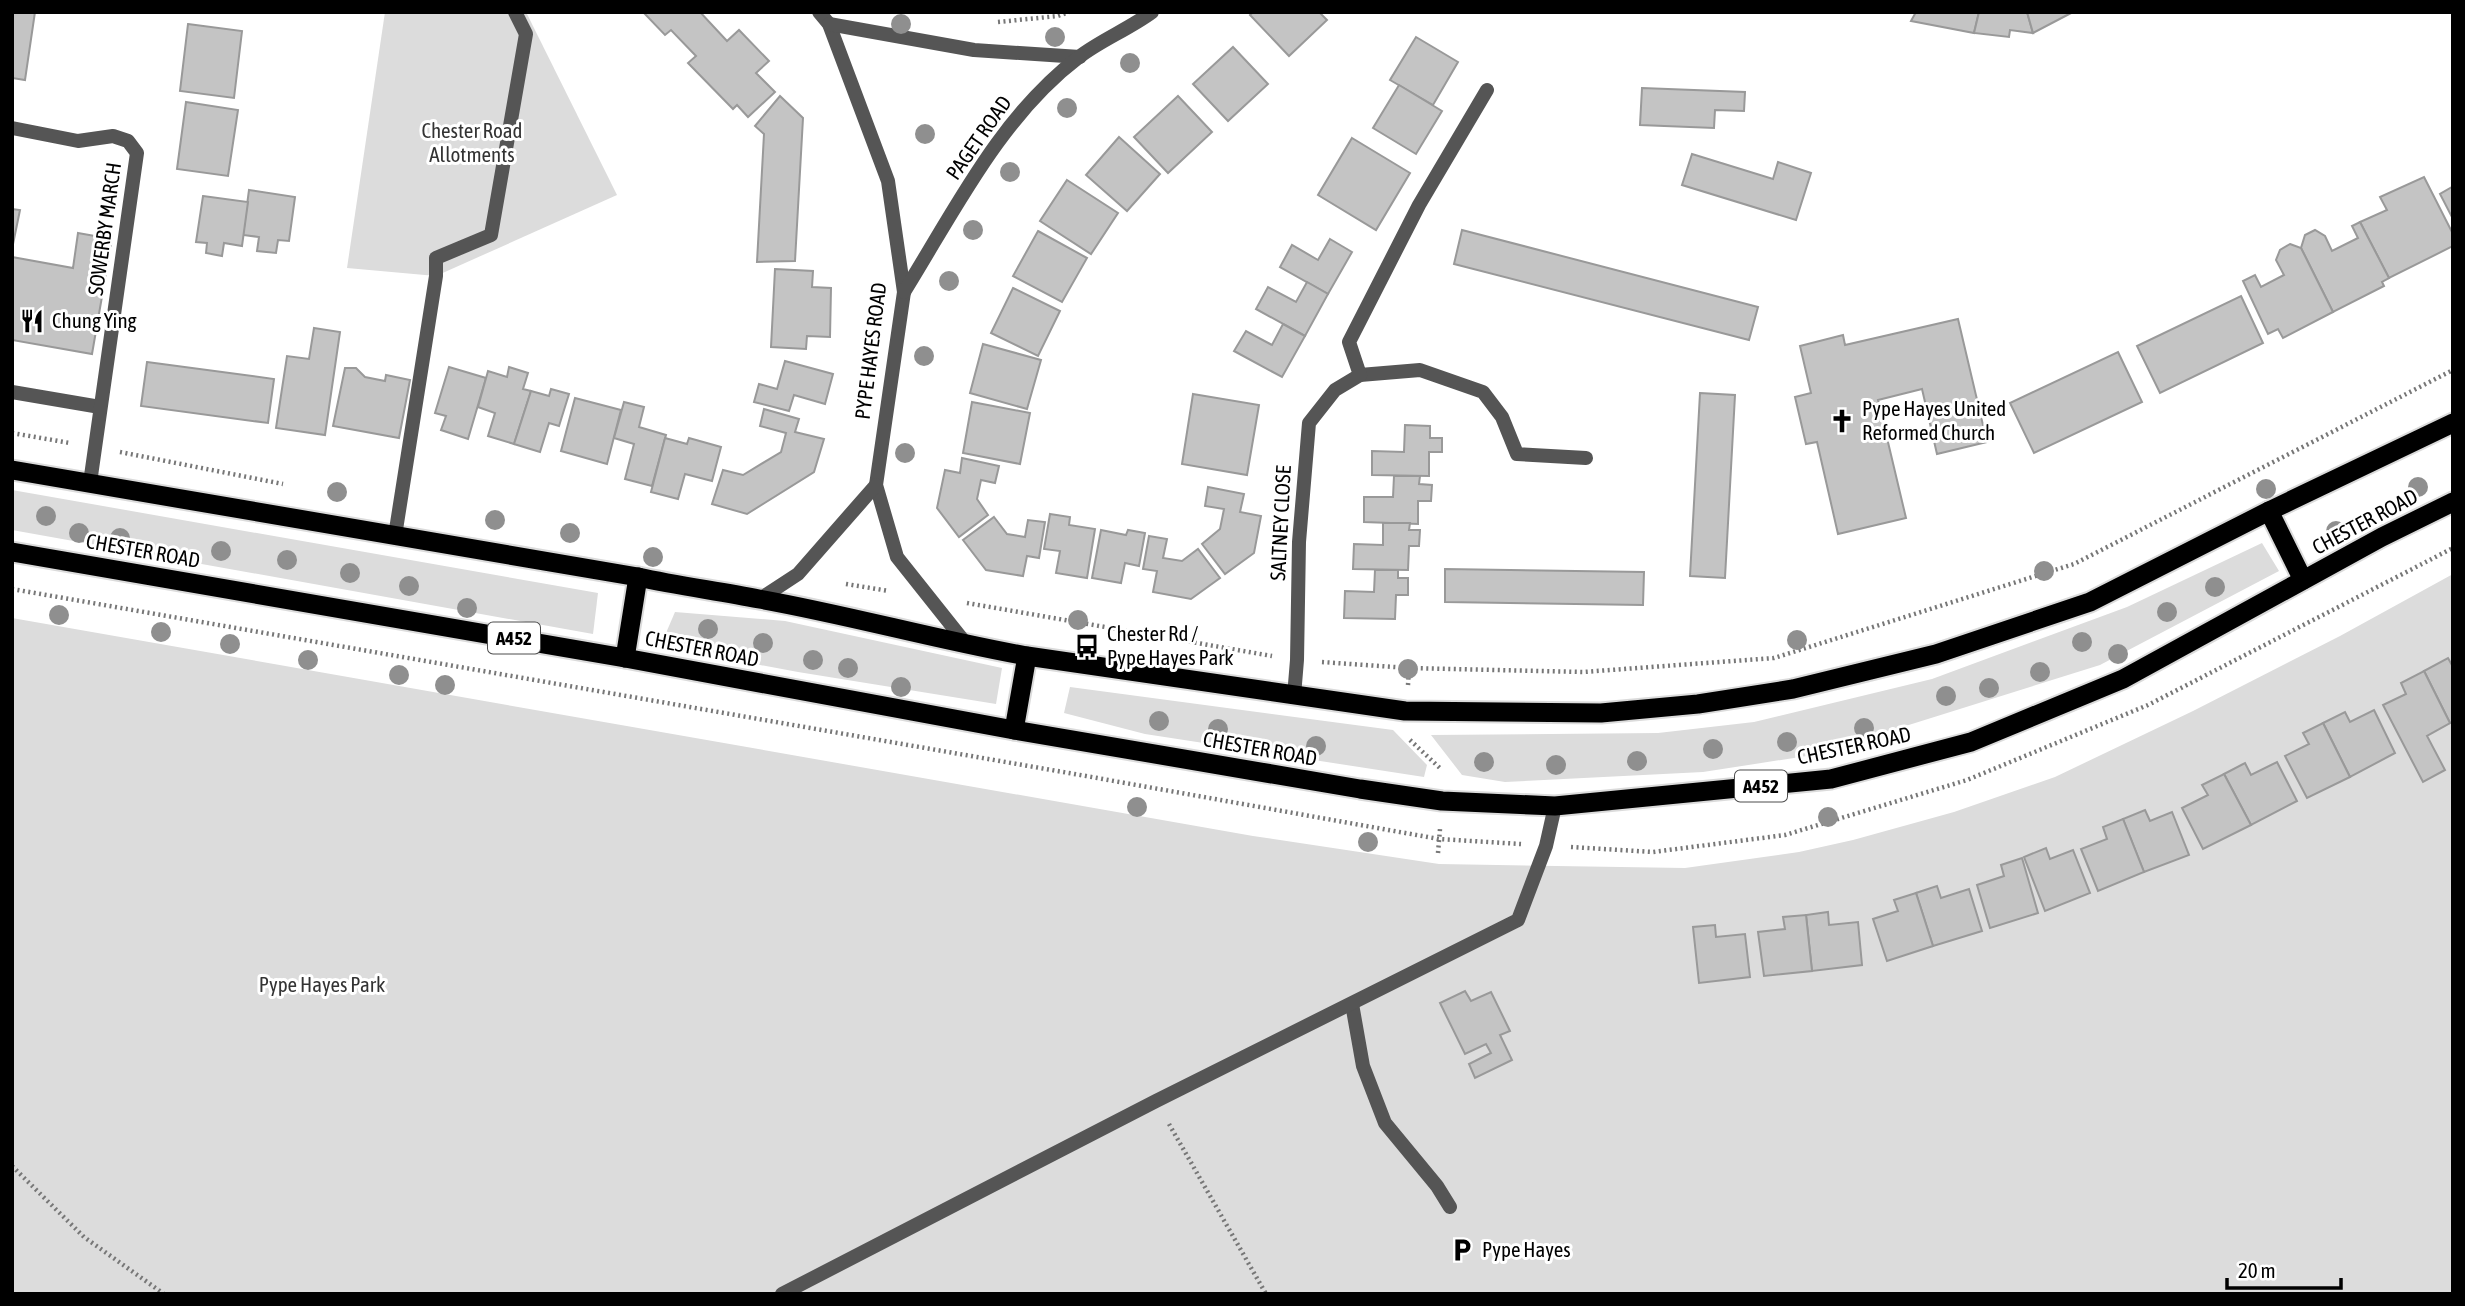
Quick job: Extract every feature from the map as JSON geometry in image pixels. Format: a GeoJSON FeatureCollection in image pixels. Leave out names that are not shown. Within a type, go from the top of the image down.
{"type":"FeatureCollection","features":[{"type":"Feature","properties":{"kind":"highway"},"geometry":{"type":"LineString","coordinates":[[12,470],[760,598],[1027,656],[1405,711],[1601,713],[1698,704],[1794,689],[1937,654],[2090,602],[2269,511],[2453,423]]}},
{"type":"Feature","properties":{"kind":"highway","name":"CHESTER ROAD"},"geometry":{"type":"LineString","coordinates":[[12,552],[625,657],[1014,730],[1442,802],[1555,806],[1831,779],[1971,742],[2123,679],[2303,580],[2453,502]]}},
{"type":"Feature","properties":{"kind":"highway"},"geometry":{"type":"LineString","coordinates":[[2269,511],[2303,580]]}},
{"type":"Feature","properties":{"kind":"highway"},"geometry":{"type":"LineString","coordinates":[[625,657],[638,576]]}},
{"type":"Feature","properties":{"kind":"highway"},"geometry":{"type":"LineString","coordinates":[[1014,730],[1027,656]]}},
{"type":"Feature","properties":{"kind":"street"},"geometry":{"type":"LineString","coordinates":[[395,536],[436,276],[436,258],[491,234],[526,34],[515,12]]}},
{"type":"Feature","properties":{"kind":"street","name":"PAGET ROAD"},"geometry":{"type":"LineString","coordinates":[[904,292],[999,139],[1036,96],[1080,57],[1152,12]]}},
{"type":"Feature","properties":{"kind":"street","name":"PYPE HAYES ROAD"},"geometry":{"type":"LineString","coordinates":[[824,18],[974,50],[1080,57]]}},
{"type":"Feature","properties":{"kind":"street","name":"PYPE HAYES ROAD"},"geometry":{"type":"LineString","coordinates":[[824,18],[888,181],[904,292],[876,485],[897,557],[967,645]]}},
{"type":"Feature","properties":{"kind":"street"},"geometry":{"type":"LineString","coordinates":[[1360,375],[1349,342],[1419,205],[1487,90]]}},
{"type":"Feature","properties":{"kind":"street","name":"SOWERBY MARCH"},"geometry":{"type":"LineString","coordinates":[[12,128],[78,141],[113,136],[128,141],[137,153],[90,483]]}},
{"type":"Feature","properties":{"kind":"street","name":"SALTNEY CLOSE"},"geometry":{"type":"LineString","coordinates":[[1294,696],[1299,542],[1308,423],[1335,390],[1360,375],[1420,370],[1483,392],[1502,417],[1517,454],[1586,458]]}},
{"type":"Feature","properties":{"kind":"street"},"geometry":{"type":"LineString","coordinates":[[12,392],[100,407]]}},
{"type":"Feature","properties":{"kind":"street"},"geometry":{"type":"LineString","coordinates":[[760,598],[798,574],[876,485]]}},
{"type":"Feature","properties":{"kind":"street"},"geometry":{"type":"LineString","coordinates":[[782,1294],[1156,1101],[1518,920],[1546,846],[1555,806]]}},
{"type":"Feature","properties":{"kind":"street"},"geometry":{"type":"LineString","coordinates":[[1352,1004],[1363,1066],[1385,1123],[1437,1186],[1450,1207]]}},
{"type":"Feature","properties":{"kind":"path"},"geometry":{"type":"LineString","coordinates":[[996,22],[1058,16],[1069,12]]}},
{"type":"Feature","properties":{"kind":"path"},"geometry":{"type":"LineString","coordinates":[[927,594],[1297,660],[1409,668],[1584,672],[1774,658],[2074,564],[2453,370]]}},
{"type":"Feature","properties":{"kind":"path"},"geometry":{"type":"LineString","coordinates":[[12,589],[1439,839],[1546,846]]}},
{"type":"Feature","properties":{"kind":"path"},"geometry":{"type":"LineString","coordinates":[[1409,668],[1405,734],[1447,775],[1438,853]]}},
{"type":"Feature","properties":{"kind":"path"},"geometry":{"type":"LineString","coordinates":[[1156,1101],[1266,1294]]}},
{"type":"Feature","properties":{"kind":"path"},"geometry":{"type":"LineString","coordinates":[[12,1166],[84,1237],[164,1294]]}},
{"type":"Feature","properties":{"kind":"green space","name":"Chester Road Allotments"},"geometry":{"type":"Polygon","coordinates":[[[385,12],[526,12],[617,195],[436,276],[347,268],[385,12]]]}},
{"type":"Feature","properties":{"kind":"green space"},"geometry":{"type":"Polygon","coordinates":[[[12,490],[598,593],[593,634],[12,530],[12,490]]]}},
{"type":"Feature","properties":{"kind":"green space"},"geometry":{"type":"Polygon","coordinates":[[[2262,543],[2279,571],[2100,665],[1813,755],[1703,772],[1505,782],[1462,775],[1431,735],[1658,733],[1754,722],[1932,679],[2127,607],[2262,543]]]}},
{"type":"Feature","properties":{"kind":"green space","name":"Pype Hayes Park"},"geometry":{"type":"Polygon","coordinates":[[[2453,574],[2453,1294],[12,1294],[12,618],[1253,836],[1439,864],[1685,868],[1799,852],[1853,840],[1954,812],[2055,777],[2193,711],[2340,636],[2453,574]]]}},
{"type":"Feature","properties":{"kind":"green space"},"geometry":{"type":"Polygon","coordinates":[[[675,612],[785,621],[1002,668],[996,704],[674,649],[666,633],[675,612]]]}},
{"type":"Feature","properties":{"kind":"green space"},"geometry":{"type":"Polygon","coordinates":[[[1070,687],[1393,730],[1427,765],[1424,777],[1145,734],[1064,713],[1070,687]]]}},
{"type":"Feature","properties":{"kind":"building"},"geometry":{"type":"Polygon","coordinates":[[[12,12],[35,12],[25,80],[12,78],[12,12]]]}},
{"type":"Feature","properties":{"kind":"building"},"geometry":{"type":"Polygon","coordinates":[[[643,12],[700,12],[727,41],[739,30],[769,61],[756,73],[775,92],[748,117],[737,105],[733,109],[688,63],[696,56],[671,30],[665,35],[643,12]]]}},
{"type":"Feature","properties":{"kind":"building"},"geometry":{"type":"Polygon","coordinates":[[[1253,12],[1319,12],[1327,20],[1289,56],[1250,15],[1253,12]]]}},
{"type":"Feature","properties":{"kind":"building"},"geometry":{"type":"Polygon","coordinates":[[[1916,12],[1979,12],[1974,33],[1911,21],[1916,12]]]}},
{"type":"Feature","properties":{"kind":"building"},"geometry":{"type":"Polygon","coordinates":[[[1979,12],[2027,12],[2033,33],[2010,30],[2009,37],[1974,33],[1979,12]]]}},
{"type":"Feature","properties":{"kind":"building"},"geometry":{"type":"Polygon","coordinates":[[[2027,12],[2073,12],[2033,33],[2027,12]]]}},
{"type":"Feature","properties":{"kind":"building"},"geometry":{"type":"Polygon","coordinates":[[[188,24],[242,31],[234,98],[180,91],[188,24]]]}},
{"type":"Feature","properties":{"kind":"building"},"geometry":{"type":"Polygon","coordinates":[[[1416,37],[1458,62],[1433,105],[1390,80],[1416,37]]]}},
{"type":"Feature","properties":{"kind":"building"},"geometry":{"type":"Polygon","coordinates":[[[1233,47],[1268,84],[1228,121],[1193,84],[1233,47]]]}},
{"type":"Feature","properties":{"kind":"building"},"geometry":{"type":"Polygon","coordinates":[[[1399,85],[1442,111],[1416,154],[1373,128],[1399,85]]]}},
{"type":"Feature","properties":{"kind":"building"},"geometry":{"type":"Polygon","coordinates":[[[1642,88],[1745,92],[1744,111],[1715,110],[1714,128],[1640,125],[1642,88]]]}},
{"type":"Feature","properties":{"kind":"building"},"geometry":{"type":"Polygon","coordinates":[[[780,96],[803,118],[795,261],[757,262],[764,134],[755,126],[780,96]]]}},
{"type":"Feature","properties":{"kind":"building"},"geometry":{"type":"Polygon","coordinates":[[[1178,96],[1212,132],[1168,173],[1134,137],[1178,96]]]}},
{"type":"Feature","properties":{"kind":"building"},"geometry":{"type":"Polygon","coordinates":[[[186,102],[238,110],[228,176],[177,169],[186,102]]]}},
{"type":"Feature","properties":{"kind":"building"},"geometry":{"type":"Polygon","coordinates":[[[1119,137],[1160,174],[1127,211],[1086,175],[1119,137]]]}},
{"type":"Feature","properties":{"kind":"building"},"geometry":{"type":"Polygon","coordinates":[[[1352,138],[1410,173],[1376,230],[1318,195],[1352,138]]]}},
{"type":"Feature","properties":{"kind":"building"},"geometry":{"type":"Polygon","coordinates":[[[1692,154],[1773,179],[1778,162],[1811,173],[1796,220],[1682,185],[1692,154]]]}},
{"type":"Feature","properties":{"kind":"building"},"geometry":{"type":"Polygon","coordinates":[[[2424,177],[2453,234],[2453,246],[2389,278],[2360,222],[2387,210],[2380,197],[2424,177]]]}},
{"type":"Feature","properties":{"kind":"building"},"geometry":{"type":"Polygon","coordinates":[[[1067,180],[1118,213],[1091,254],[1040,221],[1067,180]]]}},
{"type":"Feature","properties":{"kind":"building"},"geometry":{"type":"Polygon","coordinates":[[[2453,188],[2453,219],[2440,194],[2453,188]]]}},
{"type":"Feature","properties":{"kind":"building"},"geometry":{"type":"Polygon","coordinates":[[[249,190],[295,197],[289,241],[278,240],[276,253],[257,251],[259,237],[243,235],[249,190]]]}},
{"type":"Feature","properties":{"kind":"building"},"geometry":{"type":"Polygon","coordinates":[[[203,196],[248,202],[242,246],[224,243],[222,256],[206,253],[207,243],[196,242],[203,196]]]}},
{"type":"Feature","properties":{"kind":"building"},"geometry":{"type":"Polygon","coordinates":[[[12,209],[20,210],[12,249],[12,209]]]}},
{"type":"Feature","properties":{"kind":"building"},"geometry":{"type":"Polygon","coordinates":[[[2360,222],[2389,278],[2382,282],[2384,286],[2333,312],[2301,248],[2305,235],[2315,230],[2325,236],[2332,251],[2358,238],[2352,226],[2360,222]]]}},
{"type":"Feature","properties":{"kind":"building"},"geometry":{"type":"Polygon","coordinates":[[[1462,230],[1758,307],[1749,340],[1454,264],[1462,230]]]}},
{"type":"Feature","properties":{"kind":"building"},"geometry":{"type":"Polygon","coordinates":[[[1038,231],[1087,258],[1062,302],[1013,276],[1038,231]]]}},
{"type":"Feature","properties":{"kind":"building"},"geometry":{"type":"Polygon","coordinates":[[[78,233],[112,239],[92,354],[12,340],[12,257],[73,268],[78,233]]]}},
{"type":"Feature","properties":{"kind":"building"},"geometry":{"type":"Polygon","coordinates":[[[1330,239],[1352,252],[1328,294],[1280,267],[1292,245],[1318,260],[1330,239]]]}},
{"type":"Feature","properties":{"kind":"building"},"geometry":{"type":"Polygon","coordinates":[[[2290,244],[2301,248],[2333,312],[2283,338],[2278,329],[2268,334],[2243,281],[2255,275],[2261,287],[2284,275],[2276,260],[2280,250],[2290,244]]]}},
{"type":"Feature","properties":{"kind":"building"},"geometry":{"type":"Polygon","coordinates":[[[775,269],[813,271],[812,287],[831,288],[830,337],[807,336],[806,349],[771,347],[775,269]]]}},
{"type":"Feature","properties":{"kind":"building"},"geometry":{"type":"Polygon","coordinates":[[[1307,282],[1328,294],[1305,336],[1256,309],[1268,287],[1296,302],[1307,282]]]}},
{"type":"Feature","properties":{"kind":"building"},"geometry":{"type":"Polygon","coordinates":[[[1013,288],[1060,311],[1038,356],[991,333],[1013,288]]]}},
{"type":"Feature","properties":{"kind":"building"},"geometry":{"type":"Polygon","coordinates":[[[2241,296],[2263,343],[2160,393],[2137,346],[2241,296]]]}},
{"type":"Feature","properties":{"kind":"building","name":"Pype Hayes United Reformed Church"},"geometry":{"type":"Polygon","coordinates":[[[1958,319],[1987,442],[1937,454],[1922,389],[1878,400],[1906,518],[1838,534],[1817,442],[1806,444],[1795,397],[1811,393],[1800,346],[1843,335],[1845,345],[1958,319]]]}},
{"type":"Feature","properties":{"kind":"building"},"geometry":{"type":"Polygon","coordinates":[[[1283,324],[1305,336],[1282,377],[1234,351],[1246,331],[1272,345],[1283,324]]]}},
{"type":"Feature","properties":{"kind":"building"},"geometry":{"type":"Polygon","coordinates":[[[314,328],[340,332],[325,435],[276,428],[287,356],[309,359],[314,328]]]}},
{"type":"Feature","properties":{"kind":"building"},"geometry":{"type":"Polygon","coordinates":[[[983,344],[1041,360],[1027,409],[970,393],[983,344]]]}},
{"type":"Feature","properties":{"kind":"building"},"geometry":{"type":"Polygon","coordinates":[[[2118,352],[2142,402],[2034,453],[2010,403],[2118,352]]]}},
{"type":"Feature","properties":{"kind":"building"},"geometry":{"type":"Polygon","coordinates":[[[785,361],[833,374],[825,404],[794,395],[789,411],[754,402],[759,384],[777,389],[785,361]]]}},
{"type":"Feature","properties":{"kind":"building"},"geometry":{"type":"Polygon","coordinates":[[[147,362],[274,379],[268,423],[141,406],[147,362]]]}},
{"type":"Feature","properties":{"kind":"building"},"geometry":{"type":"Polygon","coordinates":[[[449,367],[486,378],[468,439],[441,430],[446,416],[435,413],[449,367]]]}},
{"type":"Feature","properties":{"kind":"building"},"geometry":{"type":"Polygon","coordinates":[[[509,367],[528,373],[523,389],[531,391],[514,444],[488,436],[495,413],[478,407],[488,371],[507,377],[509,367]]]}},
{"type":"Feature","properties":{"kind":"building"},"geometry":{"type":"Polygon","coordinates":[[[345,368],[356,368],[365,377],[385,381],[386,375],[410,380],[399,438],[333,426],[345,368]]]}},
{"type":"Feature","properties":{"kind":"building"},"geometry":{"type":"Polygon","coordinates":[[[551,389],[569,394],[559,426],[549,423],[540,452],[514,444],[531,391],[549,396],[551,389]]]}},
{"type":"Feature","properties":{"kind":"building"},"geometry":{"type":"Polygon","coordinates":[[[1700,393],[1735,395],[1725,578],[1690,576],[1700,393]]]}},
{"type":"Feature","properties":{"kind":"building"},"geometry":{"type":"Polygon","coordinates":[[[1193,394],[1259,405],[1247,475],[1182,464],[1193,394]]]}},
{"type":"Feature","properties":{"kind":"building"},"geometry":{"type":"Polygon","coordinates":[[[575,398],[621,410],[607,464],[561,451],[575,398]]]}},
{"type":"Feature","properties":{"kind":"building"},"geometry":{"type":"Polygon","coordinates":[[[624,402],[644,407],[639,427],[666,435],[652,486],[625,479],[634,444],[614,438],[624,402]]]}},
{"type":"Feature","properties":{"kind":"building"},"geometry":{"type":"Polygon","coordinates":[[[972,402],[1030,413],[1020,464],[963,453],[972,402]]]}},
{"type":"Feature","properties":{"kind":"building"},"geometry":{"type":"Polygon","coordinates":[[[764,409],[799,419],[795,432],[824,439],[814,472],[747,514],[712,504],[723,470],[743,475],[781,452],[786,433],[760,426],[764,409]]]}},
{"type":"Feature","properties":{"kind":"building"},"geometry":{"type":"Polygon","coordinates":[[[1405,425],[1430,426],[1430,438],[1442,438],[1442,452],[1429,452],[1429,476],[1372,475],[1372,451],[1404,452],[1405,425]]]}},
{"type":"Feature","properties":{"kind":"building"},"geometry":{"type":"Polygon","coordinates":[[[665,438],[687,444],[689,438],[721,447],[712,481],[685,474],[678,499],[651,492],[665,438]]]}},
{"type":"Feature","properties":{"kind":"building"},"geometry":{"type":"Polygon","coordinates":[[[962,458],[999,466],[995,483],[981,480],[977,499],[988,515],[959,537],[937,508],[945,470],[960,473],[962,458]]]}},
{"type":"Feature","properties":{"kind":"building"},"geometry":{"type":"Polygon","coordinates":[[[1394,476],[1420,476],[1419,484],[1432,485],[1431,501],[1418,501],[1418,524],[1364,522],[1364,497],[1393,497],[1394,476]]]}},
{"type":"Feature","properties":{"kind":"building"},"geometry":{"type":"Polygon","coordinates":[[[1208,487],[1244,494],[1240,512],[1261,516],[1254,553],[1225,574],[1202,544],[1220,529],[1224,509],[1205,506],[1208,487]]]}},
{"type":"Feature","properties":{"kind":"building"},"geometry":{"type":"Polygon","coordinates":[[[1050,514],[1070,517],[1069,525],[1095,529],[1087,578],[1056,573],[1060,551],[1044,549],[1050,514]]]}},
{"type":"Feature","properties":{"kind":"building"},"geometry":{"type":"Polygon","coordinates":[[[994,517],[1007,534],[1025,537],[1028,520],[1045,522],[1039,558],[1027,556],[1023,576],[986,570],[963,540],[994,517]]]}},
{"type":"Feature","properties":{"kind":"building"},"geometry":{"type":"Polygon","coordinates":[[[1383,523],[1410,523],[1409,530],[1420,530],[1419,546],[1409,546],[1408,570],[1353,569],[1354,544],[1383,545],[1383,523]]]}},
{"type":"Feature","properties":{"kind":"building"},"geometry":{"type":"Polygon","coordinates":[[[1101,530],[1126,535],[1128,530],[1145,533],[1139,566],[1125,563],[1121,583],[1092,578],[1101,530]]]}},
{"type":"Feature","properties":{"kind":"building"},"geometry":{"type":"Polygon","coordinates":[[[1149,536],[1167,539],[1163,558],[1182,561],[1198,549],[1220,578],[1191,599],[1153,592],[1157,571],[1143,569],[1149,536]]]}},
{"type":"Feature","properties":{"kind":"building"},"geometry":{"type":"Polygon","coordinates":[[[1445,569],[1644,572],[1643,605],[1445,602],[1445,569]]]}},
{"type":"Feature","properties":{"kind":"building"},"geometry":{"type":"Polygon","coordinates":[[[1375,570],[1398,570],[1398,578],[1408,578],[1408,595],[1396,595],[1395,619],[1344,618],[1345,591],[1374,592],[1375,570]]]}},
{"type":"Feature","properties":{"kind":"building"},"geometry":{"type":"Polygon","coordinates":[[[2448,658],[2453,667],[2453,722],[2450,723],[2424,671],[2448,658]]]}},
{"type":"Feature","properties":{"kind":"building"},"geometry":{"type":"Polygon","coordinates":[[[2424,671],[2450,723],[2427,736],[2445,770],[2423,782],[2383,705],[2406,694],[2401,683],[2424,671]]]}},
{"type":"Feature","properties":{"kind":"building"},"geometry":{"type":"Polygon","coordinates":[[[2374,710],[2395,753],[2350,777],[2323,723],[2345,712],[2350,722],[2374,710]]]}},
{"type":"Feature","properties":{"kind":"building"},"geometry":{"type":"Polygon","coordinates":[[[2323,723],[2350,777],[2307,798],[2285,756],[2309,744],[2303,733],[2323,723]]]}},
{"type":"Feature","properties":{"kind":"building"},"geometry":{"type":"Polygon","coordinates":[[[2277,762],[2297,801],[2251,825],[2224,774],[2245,763],[2251,775],[2277,762]]]}},
{"type":"Feature","properties":{"kind":"building"},"geometry":{"type":"Polygon","coordinates":[[[2224,774],[2251,825],[2203,849],[2182,808],[2208,795],[2202,785],[2224,774]]]}},
{"type":"Feature","properties":{"kind":"building"},"geometry":{"type":"Polygon","coordinates":[[[2145,810],[2150,821],[2172,812],[2189,855],[2144,872],[2123,819],[2145,810]]]}},
{"type":"Feature","properties":{"kind":"building"},"geometry":{"type":"Polygon","coordinates":[[[2123,819],[2144,872],[2098,891],[2081,849],[2107,839],[2103,827],[2123,819]]]}},
{"type":"Feature","properties":{"kind":"building"},"geometry":{"type":"Polygon","coordinates":[[[2046,848],[2050,859],[2073,850],[2090,893],[2045,911],[2024,857],[2046,848]]]}},
{"type":"Feature","properties":{"kind":"building"},"geometry":{"type":"Polygon","coordinates":[[[2022,858],[2038,913],[1990,928],[1977,885],[2004,876],[2001,865],[2022,858]]]}},
{"type":"Feature","properties":{"kind":"building"},"geometry":{"type":"Polygon","coordinates":[[[1937,886],[1941,898],[1969,889],[1982,931],[1933,946],[1916,893],[1937,886]]]}},
{"type":"Feature","properties":{"kind":"building"},"geometry":{"type":"Polygon","coordinates":[[[1916,893],[1933,946],[1887,961],[1873,919],[1898,911],[1894,900],[1916,893]]]}},
{"type":"Feature","properties":{"kind":"building"},"geometry":{"type":"Polygon","coordinates":[[[1828,912],[1829,925],[1858,922],[1862,965],[1812,971],[1806,915],[1828,912]]]}},
{"type":"Feature","properties":{"kind":"building"},"geometry":{"type":"Polygon","coordinates":[[[1806,915],[1812,971],[1764,976],[1758,932],[1785,929],[1783,917],[1806,915]]]}},
{"type":"Feature","properties":{"kind":"building"},"geometry":{"type":"Polygon","coordinates":[[[1715,925],[1716,937],[1745,934],[1750,977],[1699,983],[1693,927],[1715,925]]]}},
{"type":"Feature","properties":{"kind":"building"},"geometry":{"type":"Polygon","coordinates":[[[1465,991],[1471,1001],[1491,992],[1510,1031],[1500,1035],[1512,1060],[1475,1078],[1469,1064],[1491,1053],[1486,1044],[1465,1054],[1440,1003],[1465,991]]]}},
{"type":"Feature","properties":{"kind":"place","name":"Chung Ying"},"geometry":{"type":"Point","coordinates":[32,321]}},
{"type":"Feature","properties":{"kind":"place","name":"Pype Hayes United Reformed Church"},"geometry":{"type":"Point","coordinates":[1842,421]}},
{"type":"Feature","properties":{"kind":"place","name":"Chester Rd / Pype Hayes Park"},"geometry":{"type":"Point","coordinates":[1087,646]}},
{"type":"Feature","properties":{"kind":"place","name":"Pype Hayes"},"geometry":{"type":"Point","coordinates":[1462,1250]}}]}
